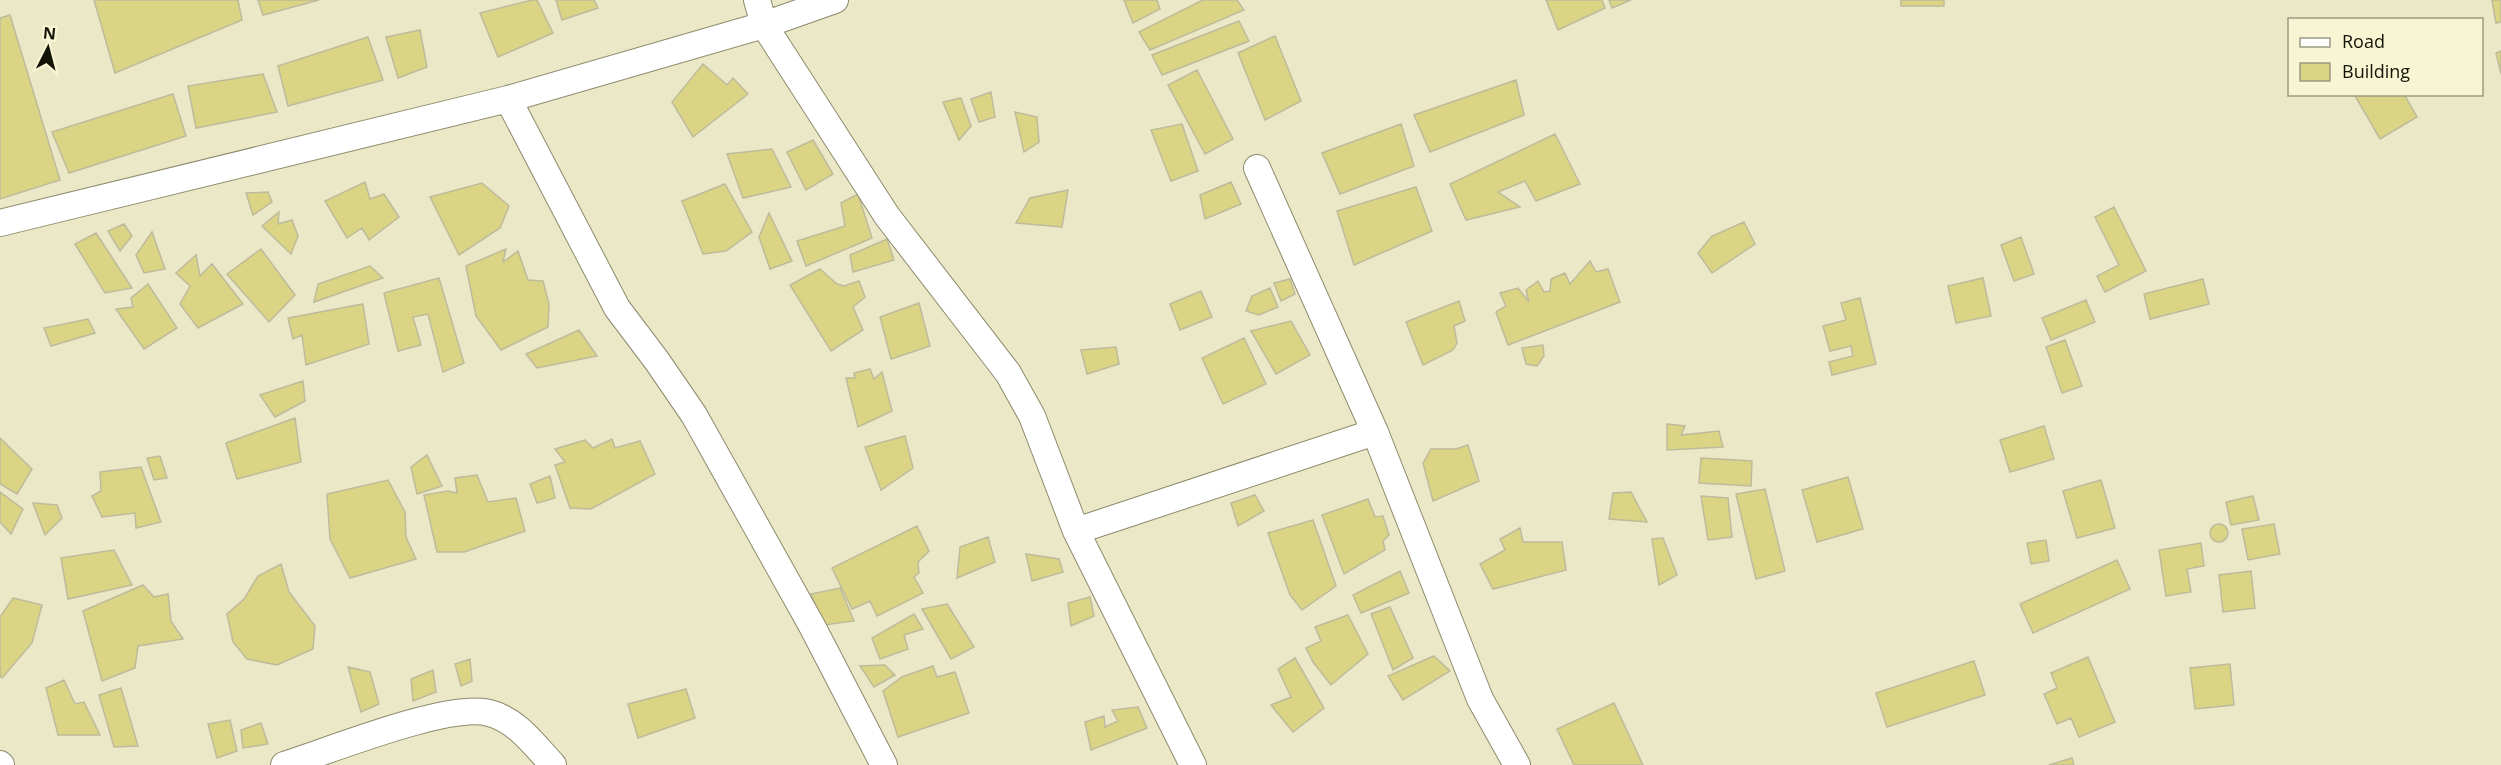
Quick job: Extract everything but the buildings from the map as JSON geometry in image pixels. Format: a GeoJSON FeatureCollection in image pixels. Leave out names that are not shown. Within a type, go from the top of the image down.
{"type":"FeatureCollection","features":[{"type":"Feature","properties":{"kind":"street"},"geometry":{"type":"LineString","coordinates":[[757,0],[764,25],[886,216],[1008,373],[1032,416],[1076,531],[1193,765]]}},
{"type":"Feature","properties":{"kind":"street"},"geometry":{"type":"LineString","coordinates":[[0,223],[508,99],[764,25],[835,0]]}},
{"type":"Feature","properties":{"kind":"street"},"geometry":{"type":"LineString","coordinates":[[508,99],[617,308],[694,415],[812,626],[884,765]]}},
{"type":"Feature","properties":{"kind":"street"},"geometry":{"type":"LineString","coordinates":[[1257,168],[1375,432],[1480,699],[1518,765]]}},
{"type":"Feature","properties":{"kind":"street"},"geometry":{"type":"LineString","coordinates":[[1076,531],[1375,432]]}},
{"type":"Feature","properties":{"kind":"street"},"geometry":{"type":"LineString","coordinates":[[284,765],[433,717],[477,711],[491,713],[521,730],[553,765]]}}]}
